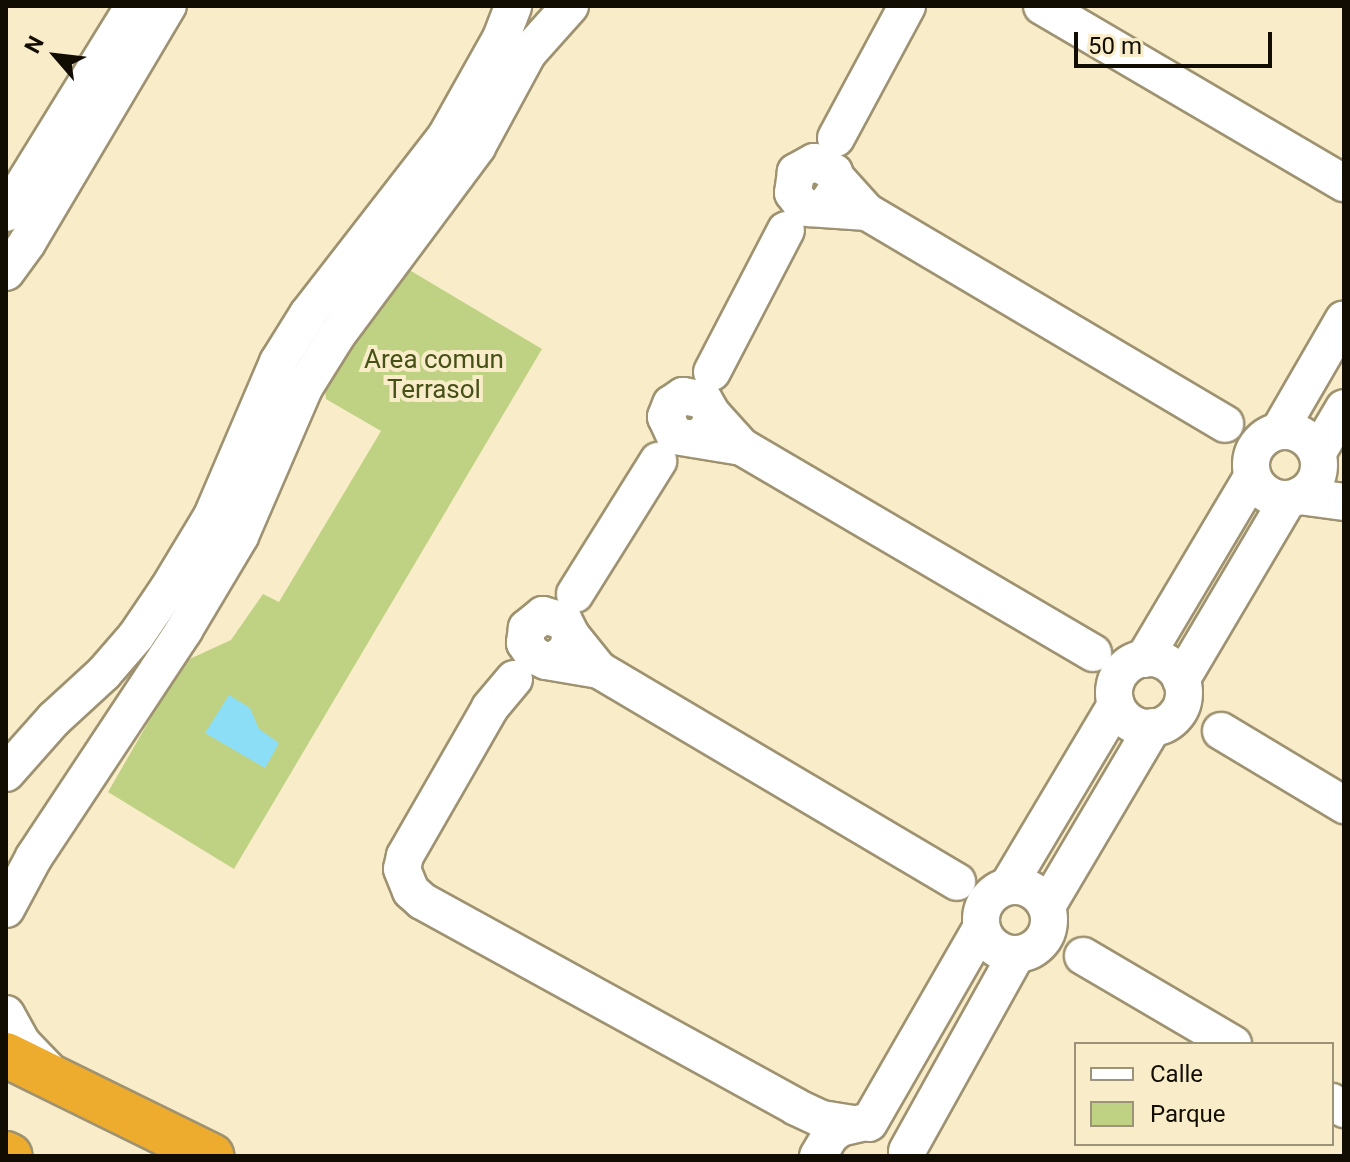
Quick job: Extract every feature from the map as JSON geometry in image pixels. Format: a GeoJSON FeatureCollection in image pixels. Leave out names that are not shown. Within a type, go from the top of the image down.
{"type":"FeatureCollection","features":[{"type":"Feature","properties":{"kind":"highway"},"geometry":{"type":"LineString","coordinates":[[6,1055],[211,1156]]}},
{"type":"Feature","properties":{"kind":"street"},"geometry":{"type":"LineString","coordinates":[[6,213],[134,6]]}},
{"type":"Feature","properties":{"kind":"street"},"geometry":{"type":"LineString","coordinates":[[6,272],[27,243],[168,6]]}},
{"type":"Feature","properties":{"kind":"street"},"geometry":{"type":"LineString","coordinates":[[6,773],[54,719],[104,673],[154,610],[212,516],[285,350],[308,314],[446,136],[514,32],[570,6]]}},
{"type":"Feature","properties":{"kind":"street"},"geometry":{"type":"LineString","coordinates":[[907,6],[820,180],[786,230],[694,413],[658,461],[554,633],[490,708],[405,856],[402,869],[411,891],[422,901],[796,1107],[822,1119],[885,1127],[898,1137],[908,1154]]}},
{"type":"Feature","properties":{"kind":"street"},"geometry":{"type":"LineString","coordinates":[[1042,6],[1344,183]]}},
{"type":"Feature","properties":{"kind":"street"},"geometry":{"type":"LineString","coordinates":[[6,909],[73,794],[184,630],[240,536],[304,388],[337,335],[477,147],[514,32]]}},
{"type":"Feature","properties":{"kind":"street"},"geometry":{"type":"LineString","coordinates":[[820,180],[867,212],[1225,424],[1262,452],[1267,494],[1344,502]]}},
{"type":"Feature","properties":{"kind":"street"},"geometry":{"type":"LineString","coordinates":[[817,1156],[830,1136],[861,1123],[1115,700],[1118,678],[1138,660],[1344,319]]}},
{"type":"Feature","properties":{"kind":"street"},"geometry":{"type":"LineString","coordinates":[[908,1154],[1021,954],[1045,937],[1048,912],[1159,726],[1179,710],[1182,686],[1294,498],[1314,484],[1319,458],[1344,408]]}},
{"type":"Feature","properties":{"kind":"street"},"geometry":{"type":"LineString","coordinates":[[694,413],[742,447],[1093,653],[1166,663],[1221,731],[1344,805]]}},
{"type":"Feature","properties":{"kind":"street"},"geometry":{"type":"LineString","coordinates":[[1262,452],[1302,434],[1344,491]]}},
{"type":"Feature","properties":{"kind":"street"},"geometry":{"type":"LineString","coordinates":[[154,610],[184,630]]}},
{"type":"Feature","properties":{"kind":"street"},"geometry":{"type":"LineString","coordinates":[[554,633],[599,670],[991,905]]}},
{"type":"Feature","properties":{"kind":"street"},"geometry":{"type":"LineString","coordinates":[[1093,653],[1115,700],[1131,723],[1221,731]]}},
{"type":"Feature","properties":{"kind":"street"},"geometry":{"type":"LineString","coordinates":[[991,905],[1031,889],[1083,956],[1230,1042]]}},
{"type":"Feature","properties":{"kind":"street"},"geometry":{"type":"LineString","coordinates":[[991,905],[994,948],[1021,954],[1083,956]]}},
{"type":"Feature","properties":{"kind":"street"},"geometry":{"type":"LineString","coordinates":[[6,1014],[22,1043],[61,1083]]}},
{"type":"Feature","properties":{"kind":"street"},"geometry":{"type":"LineString","coordinates":[[796,1107],[813,1133],[817,1156]]}},
{"type":"Feature","properties":{"kind":"green space","name":"Area comun Terrasol"},"geometry":{"type":"Polygon","coordinates":[[[406,268],[542,349],[234,869],[108,792],[183,662],[231,640],[263,594],[279,602],[381,431],[326,399],[324,381],[406,268]]]}},
{"type":"Feature","properties":{"kind":"water"},"geometry":{"type":"Polygon","coordinates":[[[229,695],[250,708],[259,729],[279,743],[265,768],[205,733],[229,695]]]}}]}
